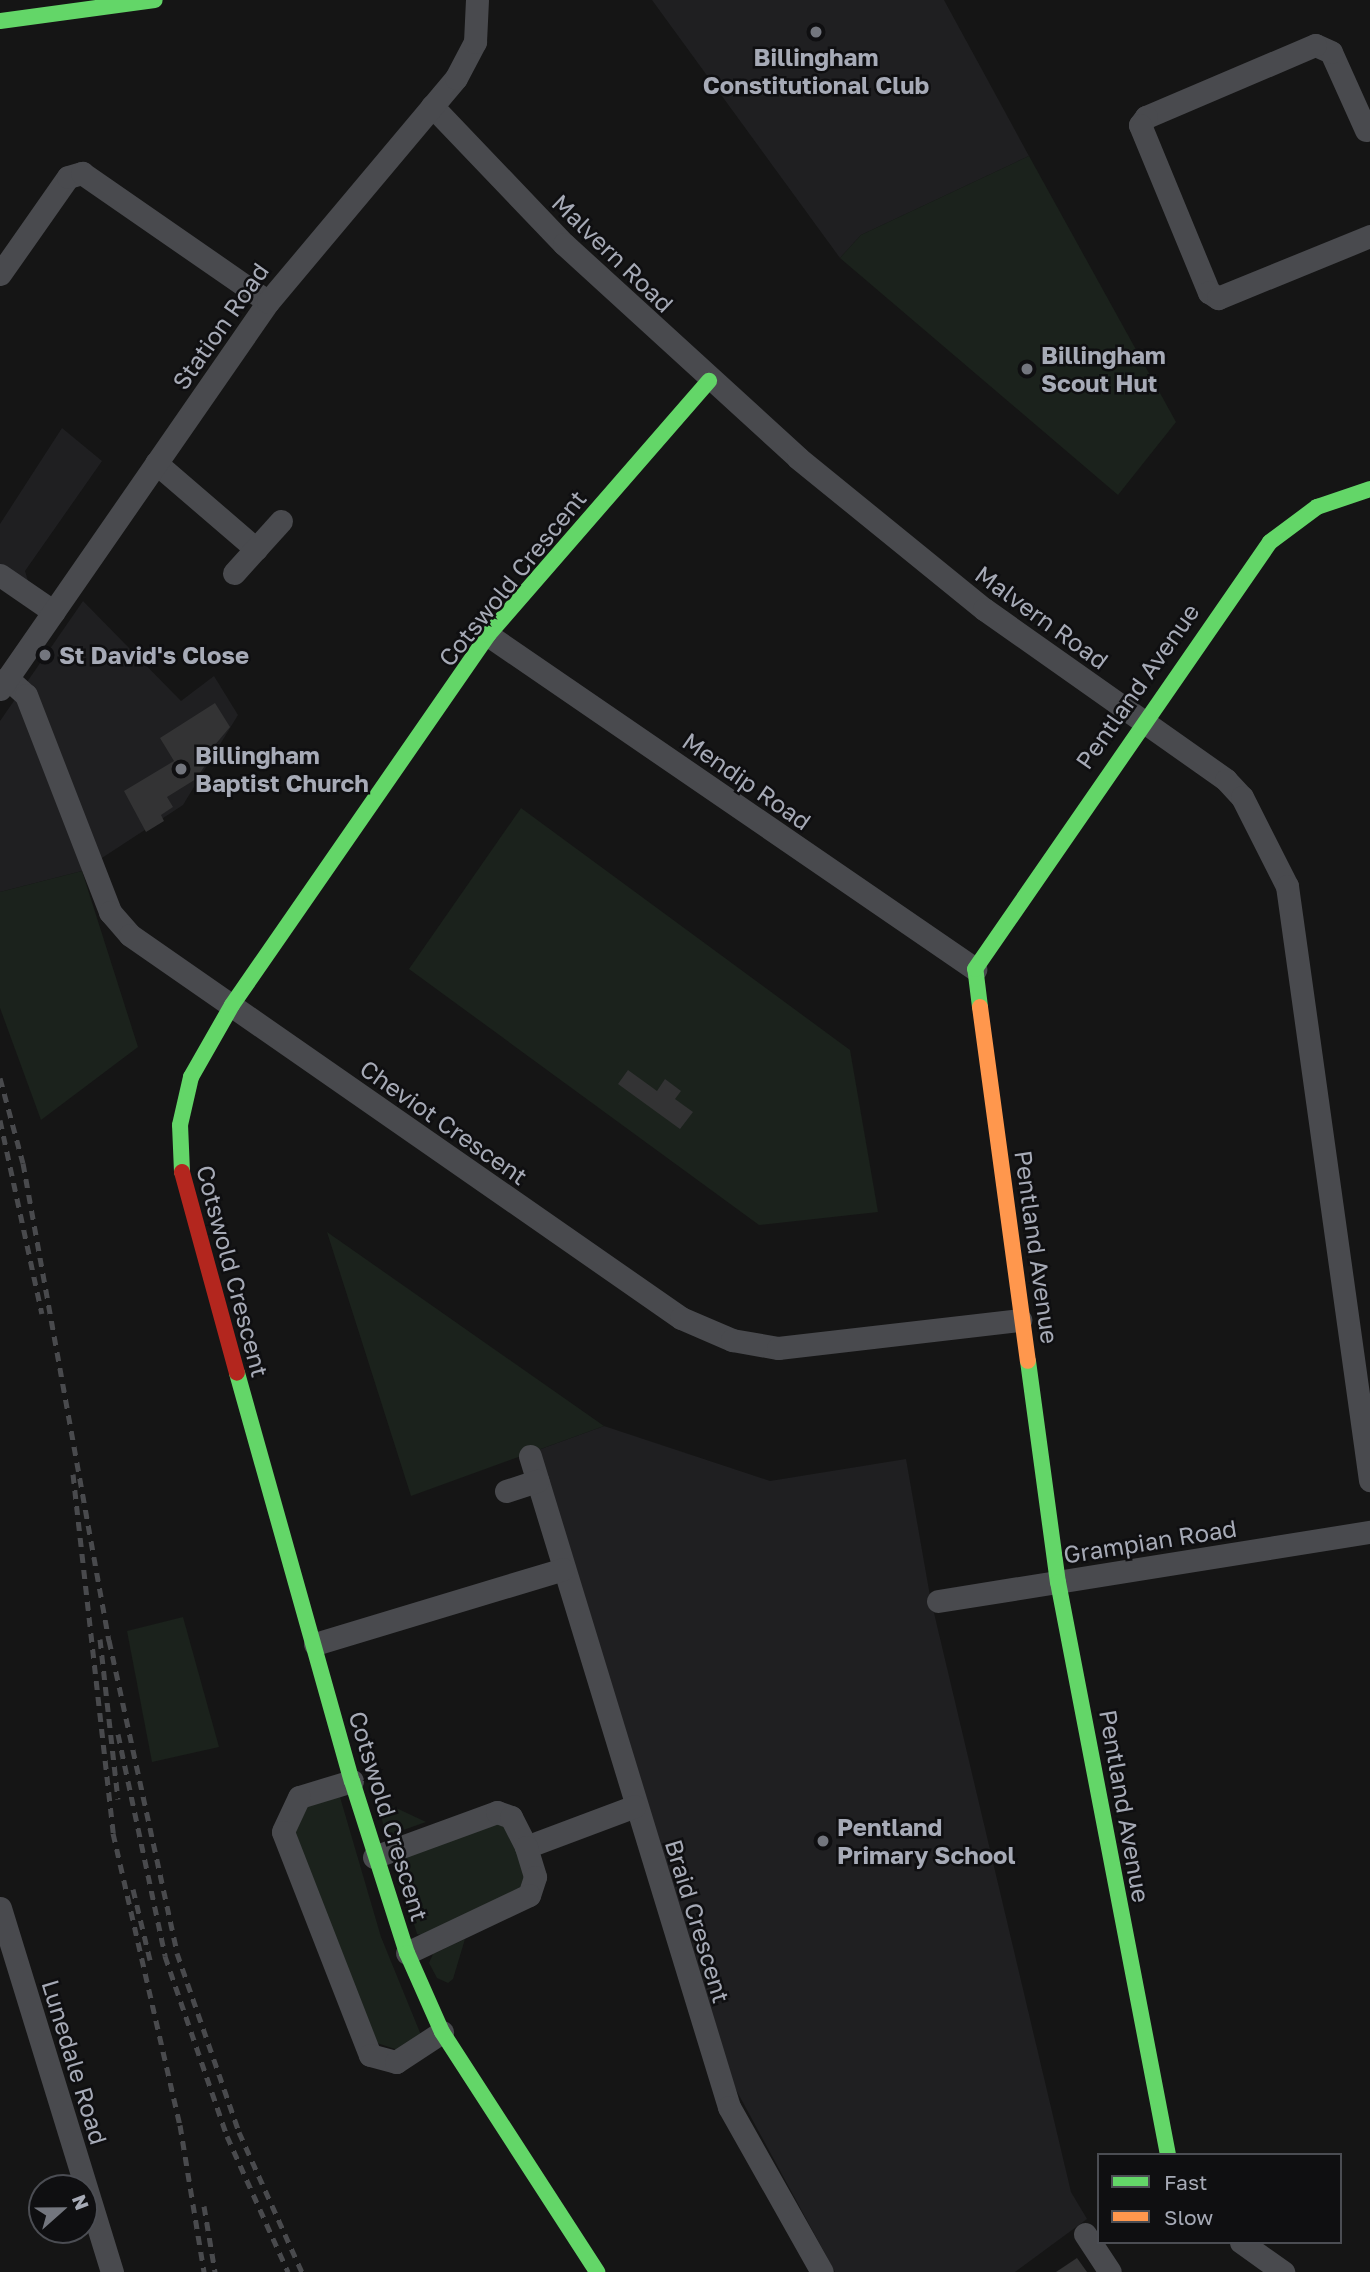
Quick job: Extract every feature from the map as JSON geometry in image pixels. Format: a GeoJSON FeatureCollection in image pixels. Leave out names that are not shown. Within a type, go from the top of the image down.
{"type":"FeatureCollection","features":[{"type":"Feature","properties":{"kind":"street"},"geometry":{"type":"LineString","coordinates":[[0,21],[155,0]]}},
{"type":"Feature","properties":{"kind":"street","name":"Station Road"},"geometry":{"type":"LineString","coordinates":[[4,684],[268,302],[464,66],[475,42],[477,0]]}},
{"type":"Feature","properties":{"kind":"street"},"geometry":{"type":"LineString","coordinates":[[1369,133],[1331,52],[1315,44],[1146,117],[1140,125],[1209,292],[1218,298],[1370,236]]}},
{"type":"Feature","properties":{"kind":"street","name":"Malvern Road"},"geometry":{"type":"LineString","coordinates":[[432,106],[564,244],[709,381],[984,609],[1144,722],[1242,797],[1287,886],[1370,1480]]}},
{"type":"Feature","properties":{"kind":"street"},"geometry":{"type":"LineString","coordinates":[[0,274],[68,177],[82,173],[268,302]]}},
{"type":"Feature","properties":{"kind":"street","name":"Cotswold Crescent"},"geometry":{"type":"LineString","coordinates":[[597,2272],[442,2032],[407,1953],[374,1857],[352,1781],[178,1155],[191,1077],[232,1005],[488,635],[709,381]]}},
{"type":"Feature","properties":{"kind":"street"},"geometry":{"type":"LineString","coordinates":[[156,463],[256,549]]}},
{"type":"Feature","properties":{"kind":"street","name":"Pentland Avenue"},"geometry":{"type":"LineString","coordinates":[[1168,2153],[1150,2083],[1058,1582],[1020,1320],[975,969],[1270,542],[1317,507],[1370,489]]}},
{"type":"Feature","properties":{"kind":"street"},"geometry":{"type":"LineString","coordinates":[[234,573],[281,521]]}},
{"type":"Feature","properties":{"kind":"street"},"geometry":{"type":"LineString","coordinates":[[0,575],[54,612]]}},
{"type":"Feature","properties":{"kind":"street","name":"Mendip Road"},"geometry":{"type":"LineString","coordinates":[[488,635],[975,969]]}},
{"type":"Feature","properties":{"kind":"street","name":"Cheviot Crescent"},"geometry":{"type":"LineString","coordinates":[[4,684],[26,695],[110,912],[130,935],[702,1329],[732,1340],[790,1348],[1020,1320]]}},
{"type":"Feature","properties":{"kind":"street","name":"Braid Crescent"},"geometry":{"type":"LineString","coordinates":[[530,1456],[729,2107],[822,2272]]}},
{"type":"Feature","properties":{"kind":"street"},"geometry":{"type":"LineString","coordinates":[[506,1491],[537,1481]]}},
{"type":"Feature","properties":{"kind":"street","name":"Grampian Road"},"geometry":{"type":"LineString","coordinates":[[938,1601],[1370,1532]]}},
{"type":"Feature","properties":{"kind":"street"},"geometry":{"type":"LineString","coordinates":[[315,1644],[563,1569]]}},
{"type":"Feature","properties":{"kind":"street"},"geometry":{"type":"LineString","coordinates":[[352,1781],[299,1797],[283,1832],[370,2055],[396,2062],[442,2032]]}},
{"type":"Feature","properties":{"kind":"street"},"geometry":{"type":"LineString","coordinates":[[526,1847],[635,1806]]}},
{"type":"Feature","properties":{"kind":"street"},"geometry":{"type":"LineString","coordinates":[[374,1857],[497,1812],[511,1817],[526,1847],[535,1877],[528,1895],[407,1953]]}},
{"type":"Feature","properties":{"kind":"street","name":"Lunedale Road"},"geometry":{"type":"LineString","coordinates":[[0,1908],[112,2272]]}},
{"type":"Feature","properties":{"kind":"street"},"geometry":{"type":"LineString","coordinates":[[1092,2238],[1110,2272]]}},
{"type":"Feature","properties":{"kind":"street"},"geometry":{"type":"LineString","coordinates":[[1244,2244],[1283,2272]]}},
{"type":"Feature","properties":{"kind":"shaded area"},"geometry":{"type":"Polygon","coordinates":[[[652,0],[944,0],[1029,156],[861,235],[840,258],[652,0]]]}},
{"type":"Feature","properties":{"kind":"shaded area"},"geometry":{"type":"Polygon","coordinates":[[[1029,156],[1176,422],[1118,495],[840,258],[861,235],[1029,156]]]}},
{"type":"Feature","properties":{"kind":"shaded area"},"geometry":{"type":"Polygon","coordinates":[[[62,428],[102,461],[25,571],[32,594],[0,566],[0,524],[62,428]]]}},
{"type":"Feature","properties":{"kind":"shaded area"},"geometry":{"type":"Polygon","coordinates":[[[83,601],[181,701],[214,676],[238,715],[183,805],[82,871],[0,892],[0,721],[83,601]]]}},
{"type":"Feature","properties":{"kind":"shaded area"},"geometry":{"type":"Polygon","coordinates":[[[521,808],[850,1050],[878,1212],[759,1225],[409,969],[521,808]]]}},
{"type":"Feature","properties":{"kind":"shaded area"},"geometry":{"type":"Polygon","coordinates":[[[82,871],[138,1047],[41,1120],[0,1008],[0,892],[82,871]]]}},
{"type":"Feature","properties":{"kind":"shaded area"},"geometry":{"type":"Polygon","coordinates":[[[327,1232],[604,1426],[411,1496],[327,1232]]]}},
{"type":"Feature","properties":{"kind":"shaded area","name":"Pentland Primary School"},"geometry":{"type":"Polygon","coordinates":[[[604,1426],[770,1481],[906,1459],[930,1596],[1071,2192],[1087,2219],[1015,2272],[835,2272],[734,2086],[538,1450],[604,1426]]]}},
{"type":"Feature","properties":{"kind":"shaded area"},"geometry":{"type":"Polygon","coordinates":[[[183,1617],[219,1747],[152,1762],[127,1631],[183,1617]]]}},
{"type":"Feature","properties":{"kind":"shaded area"},"geometry":{"type":"Polygon","coordinates":[[[333,1794],[340,1797],[381,1937],[421,2035],[398,2050],[374,2042],[288,1827],[307,1801],[333,1794]]]}},
{"type":"Feature","properties":{"kind":"shaded area"},"geometry":{"type":"Polygon","coordinates":[[[377,1799],[426,1822],[392,1834],[384,1828],[377,1799]]]}},
{"type":"Feature","properties":{"kind":"shaded area"},"geometry":{"type":"Polygon","coordinates":[[[491,1820],[509,1829],[526,1878],[521,1890],[425,1936],[417,1934],[395,1859],[491,1820]]]}},
{"type":"Feature","properties":{"kind":"shaded area"},"geometry":{"type":"Polygon","coordinates":[[[465,1939],[453,1979],[448,1983],[437,1978],[429,1963],[433,1954],[465,1939]]]}},
{"type":"Feature","properties":{"kind":"building","name":"Billingham Baptist Church"},"geometry":{"type":"Polygon","coordinates":[[[215,703],[230,727],[203,759],[206,764],[196,779],[167,797],[173,807],[161,815],[164,821],[146,832],[124,791],[174,761],[160,738],[215,703]]]}},
{"type":"Feature","properties":{"kind":"building"},"geometry":{"type":"Polygon","coordinates":[[[628,1070],[657,1091],[665,1079],[681,1091],[675,1099],[693,1112],[680,1129],[618,1084],[628,1070]]]}},
{"type":"Feature","properties":{"kind":"building"},"geometry":{"type":"Polygon","coordinates":[[[1077,2258],[1087,2272],[1056,2272],[1077,2258]]]}},
{"type":"Feature","properties":{"kind":"railway"},"geometry":{"type":"LineString","coordinates":[[0,1078],[23,1163],[109,1640],[177,1953],[239,2132],[302,2272]]}},
{"type":"Feature","properties":{"kind":"railway"},"geometry":{"type":"LineString","coordinates":[[0,1120],[42,1314]]}},
{"type":"Feature","properties":{"kind":"railway"},"geometry":{"type":"LineString","coordinates":[[73,1474],[113,1833],[180,2125],[204,2272]]}},
{"type":"Feature","properties":{"kind":"railway"},"geometry":{"type":"LineString","coordinates":[[100,1639],[118,1799]]}},
{"type":"Feature","properties":{"kind":"railway"},"geometry":{"type":"LineString","coordinates":[[118,1734],[165,1956],[227,2136],[288,2272]]}},
{"type":"Feature","properties":{"kind":"railway"},"geometry":{"type":"LineString","coordinates":[[133,1889],[150,1960]]}},
{"type":"Feature","properties":{"kind":"railway"},"geometry":{"type":"LineString","coordinates":[[204,2206],[215,2272]]}},
{"type":"Feature","properties":{"kind":"traffic: fast"},"geometry":{"type":"LineString","coordinates":[[0,21],[155,0]]}},
{"type":"Feature","properties":{"kind":"traffic: fast"},"geometry":{"type":"LineString","coordinates":[[182,1172],[180,1125],[191,1077],[232,1005],[488,635],[709,381]]}},
{"type":"Feature","properties":{"kind":"traffic: fast"},"geometry":{"type":"LineString","coordinates":[[980,1007],[975,969],[1270,542],[1317,507],[1370,489]]}},
{"type":"Feature","properties":{"kind":"traffic: fast"},"geometry":{"type":"LineString","coordinates":[[1028,1361],[1058,1582],[1168,2153]]}},
{"type":"Feature","properties":{"kind":"traffic: fast"},"geometry":{"type":"LineString","coordinates":[[237,1373],[352,1781],[407,1953],[442,2032],[597,2272]]}},
{"type":"Feature","properties":{"kind":"traffic: slow"},"geometry":{"type":"LineString","coordinates":[[980,1007],[1028,1361]]}},
{"type":"Feature","properties":{"kind":"traffic: jam"},"geometry":{"type":"LineString","coordinates":[[182,1172],[237,1373]]}},
{"type":"Feature","properties":{"kind":"place","name":"Billingham Constitutional Club"},"geometry":{"type":"Point","coordinates":[816,32]}},
{"type":"Feature","properties":{"kind":"place","name":"Billingham Scout Hut"},"geometry":{"type":"Point","coordinates":[1027,369]}},
{"type":"Feature","properties":{"kind":"place","name":"St David's Close"},"geometry":{"type":"Point","coordinates":[45,655]}},
{"type":"Feature","properties":{"kind":"place","name":"Billingham Baptist Church"},"geometry":{"type":"Point","coordinates":[181,769]}},
{"type":"Feature","properties":{"kind":"place","name":"Pentland Primary School"},"geometry":{"type":"Point","coordinates":[823,1841]}}]}
